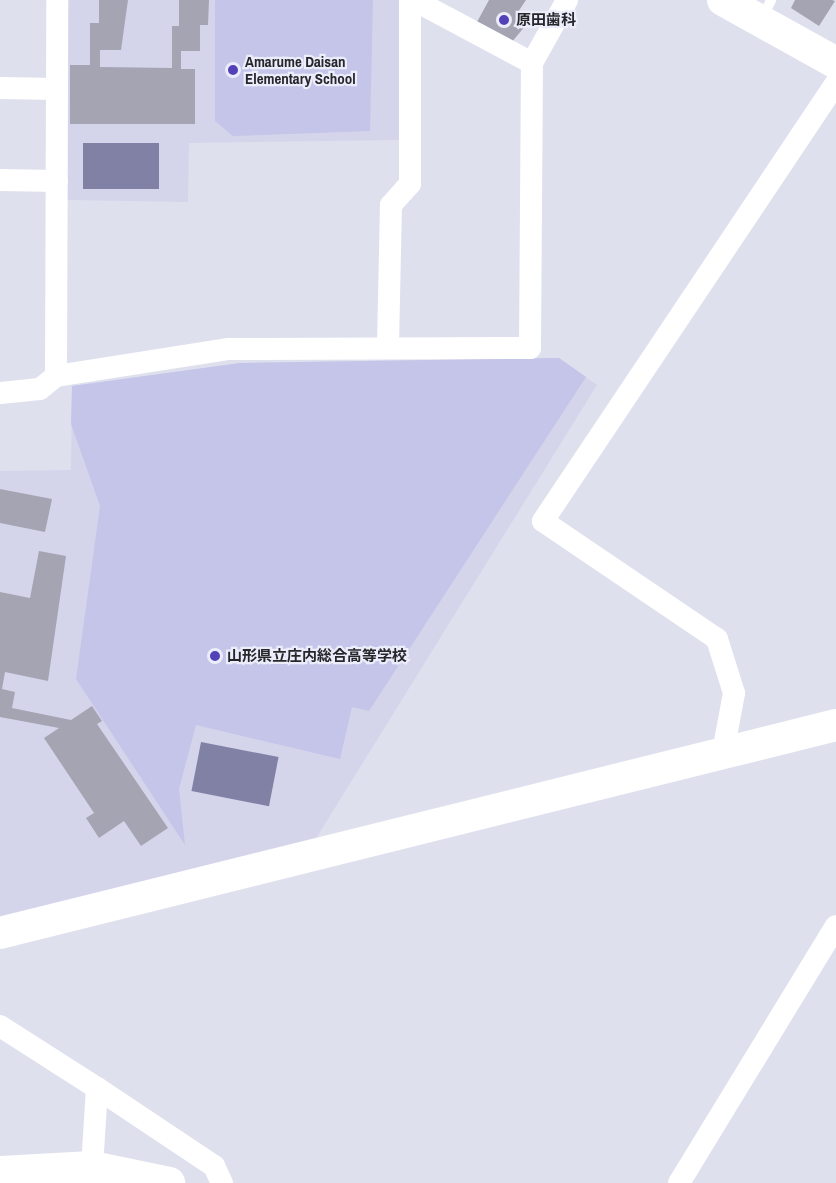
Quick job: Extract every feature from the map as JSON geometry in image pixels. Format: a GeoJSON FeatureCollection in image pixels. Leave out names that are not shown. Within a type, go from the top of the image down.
{"type":"FeatureCollection","features":[{"type":"Feature","properties":{"kind":"street"},"geometry":{"type":"LineString","coordinates":[[56,376],[57,0]]}},
{"type":"Feature","properties":{"kind":"street"},"geometry":{"type":"LineString","coordinates":[[388,346],[390,205],[410,184],[412,0],[532,63]]}},
{"type":"Feature","properties":{"kind":"street"},"geometry":{"type":"LineString","coordinates":[[0,393],[40,389],[56,376],[229,349],[388,346],[530,348],[532,63],[567,0]]}},
{"type":"Feature","properties":{"kind":"street"},"geometry":{"type":"LineString","coordinates":[[723,0],[766,11],[836,63]]}},
{"type":"Feature","properties":{"kind":"street"},"geometry":{"type":"LineString","coordinates":[[723,752],[734,693],[717,639],[543,520],[836,83]]}},
{"type":"Feature","properties":{"kind":"street"},"geometry":{"type":"LineString","coordinates":[[0,88],[57,89]]}},
{"type":"Feature","properties":{"kind":"street"},"geometry":{"type":"LineString","coordinates":[[0,180],[57,181]]}},
{"type":"Feature","properties":{"kind":"street"},"geometry":{"type":"LineString","coordinates":[[0,933],[836,725]]}},
{"type":"Feature","properties":{"kind":"street"},"geometry":{"type":"LineString","coordinates":[[679,1183],[836,926]]}},
{"type":"Feature","properties":{"kind":"street"},"geometry":{"type":"LineString","coordinates":[[0,1026],[214,1166],[222,1183]]}},
{"type":"Feature","properties":{"kind":"street"},"geometry":{"type":"LineString","coordinates":[[92,1167],[97,1088]]}},
{"type":"Feature","properties":{"kind":"street"},"geometry":{"type":"LineString","coordinates":[[0,1172],[92,1167],[169,1183]]}},
{"type":"Feature","properties":{"kind":"shaded area","name":"Amarume Daisan Elementary School"},"geometry":{"type":"Polygon","coordinates":[[[65,0],[401,0],[400,140],[189,143],[188,202],[67,200],[65,0]]]}},
{"type":"Feature","properties":{"kind":"shaded area"},"geometry":{"type":"Polygon","coordinates":[[[215,0],[373,0],[370,131],[233,136],[215,121],[215,0]]]}},
{"type":"Feature","properties":{"kind":"shaded area"},"geometry":{"type":"Polygon","coordinates":[[[83,143],[159,143],[159,189],[83,189],[83,143]]]}},
{"type":"Feature","properties":{"kind":"shaded area","name":"山形県立庄内総合高等学校"},"geometry":{"type":"Polygon","coordinates":[[[559,358],[597,385],[315,840],[0,916],[0,471],[71,470],[72,386],[240,363],[559,358]]]}},
{"type":"Feature","properties":{"kind":"shaded area","name":"山形県立庄内総合高等学校"},"geometry":{"type":"Polygon","coordinates":[[[559,358],[586,377],[369,711],[352,707],[340,759],[196,725],[179,789],[185,845],[76,679],[100,506],[71,424],[72,386],[240,363],[559,358]]]}},
{"type":"Feature","properties":{"kind":"shaded area"},"geometry":{"type":"Polygon","coordinates":[[[201,742],[279,757],[269,806],[191,791],[201,742]]]}},
{"type":"Feature","properties":{"kind":"building"},"geometry":{"type":"Polygon","coordinates":[[[99,0],[128,0],[121,50],[100,50],[100,67],[172,68],[172,26],[179,26],[179,0],[209,0],[208,25],[200,25],[200,51],[181,51],[181,69],[195,69],[195,124],[70,124],[70,65],[90,65],[90,23],[99,23],[99,0]]]}},
{"type":"Feature","properties":{"kind":"building","name":"原田歯科"},"geometry":{"type":"Polygon","coordinates":[[[489,0],[526,0],[518,12],[532,18],[511,43],[477,22],[489,0]]]}},
{"type":"Feature","properties":{"kind":"building"},"geometry":{"type":"Polygon","coordinates":[[[795,0],[835,1],[819,26],[791,8],[795,0]]]}},
{"type":"Feature","properties":{"kind":"building"},"geometry":{"type":"Polygon","coordinates":[[[0,489],[52,499],[45,532],[0,523],[0,489]]]}},
{"type":"Feature","properties":{"kind":"building"},"geometry":{"type":"Polygon","coordinates":[[[39,551],[66,556],[48,681],[5,672],[2,689],[15,692],[12,708],[71,720],[92,706],[102,721],[97,724],[168,828],[141,846],[124,821],[99,838],[86,818],[94,813],[44,738],[59,728],[0,717],[0,592],[30,598],[39,551]]]}},
{"type":"Feature","properties":{"kind":"place","name":"原田歯科"},"geometry":{"type":"Point","coordinates":[504,20]}},
{"type":"Feature","properties":{"kind":"place","name":"Amarume Daisan Elementary School"},"geometry":{"type":"Point","coordinates":[233,70]}},
{"type":"Feature","properties":{"kind":"place","name":"山形県立庄内総合高等学校"},"geometry":{"type":"Point","coordinates":[215,656]}}]}
